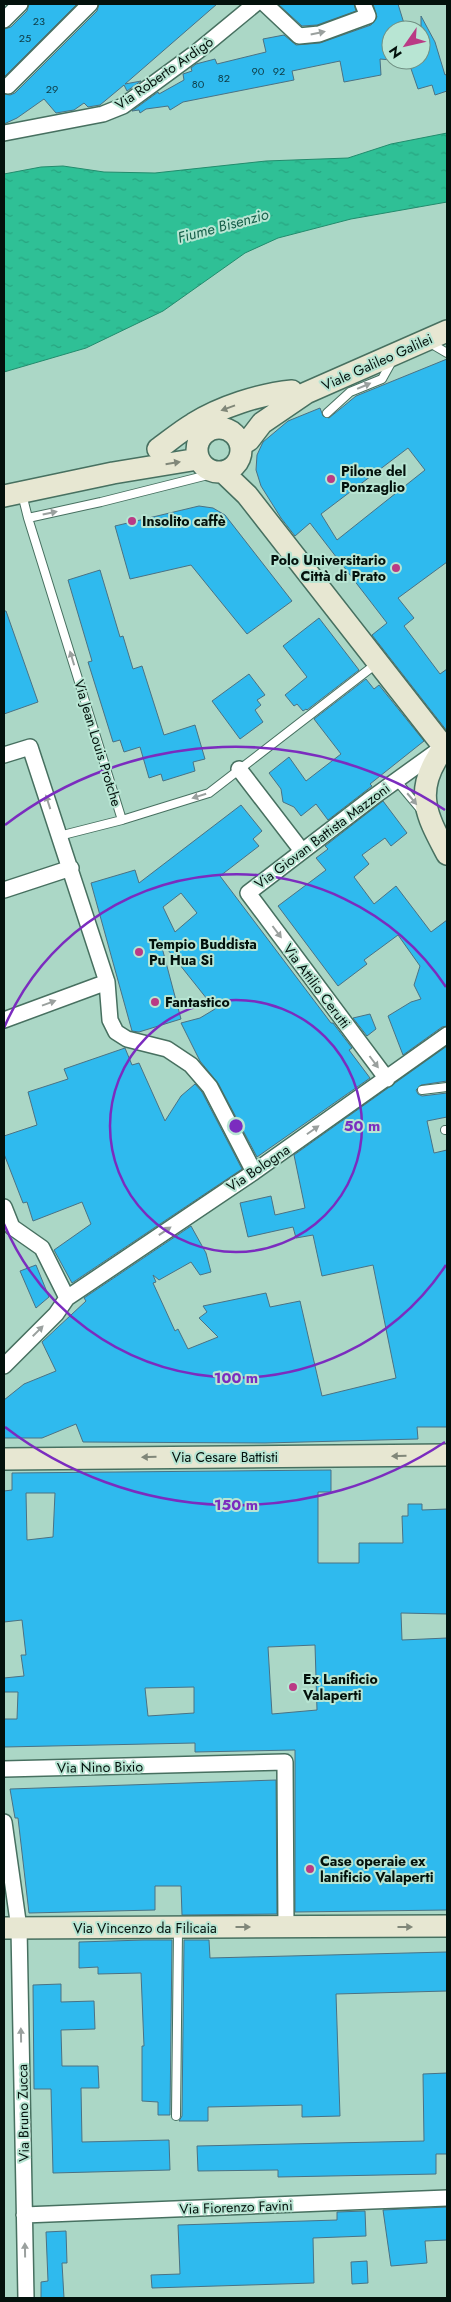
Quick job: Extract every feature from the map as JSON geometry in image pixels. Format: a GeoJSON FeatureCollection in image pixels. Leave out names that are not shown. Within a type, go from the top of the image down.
{"type":"FeatureCollection","features":[{"type":"Feature","properties":{"kind":"street"},"geometry":{"type":"LineString","coordinates":[[4,20],[20,4]]}},
{"type":"Feature","properties":{"kind":"street"},"geometry":{"type":"LineString","coordinates":[[8,86],[90,4]]}},
{"type":"Feature","properties":{"kind":"street","name":"Via Roberto Ardigò"},"geometry":{"type":"LineString","coordinates":[[4,133],[104,114],[123,106],[198,50],[255,4]]}},
{"type":"Feature","properties":{"kind":"street"},"geometry":{"type":"LineString","coordinates":[[265,4],[299,36],[319,34],[368,16],[363,4]]}},
{"type":"Feature","properties":{"kind":"street","name":"Viale Galileo Galilei"},"geometry":{"type":"LineString","coordinates":[[299,392],[396,354],[447,331]]}},
{"type":"Feature","properties":{"kind":"street"},"geometry":{"type":"LineString","coordinates":[[113,473],[158,449],[193,424],[210,415],[269,393],[299,392]]}},
{"type":"Feature","properties":{"kind":"street"},"geometry":{"type":"LineString","coordinates":[[13,494],[113,473],[221,454],[249,440],[262,423],[299,392]]}},
{"type":"Feature","properties":{"kind":"street"},"geometry":{"type":"LineString","coordinates":[[158,449],[221,454]]}},
{"type":"Feature","properties":{"kind":"street"},"geometry":{"type":"LineString","coordinates":[[221,454],[247,496],[445,746],[432,768],[425,796],[428,818],[447,854]]}},
{"type":"Feature","properties":{"kind":"street","name":"Via Giovan Battista Mazzoni"},"geometry":{"type":"LineString","coordinates":[[248,893],[396,780],[445,746]]}},
{"type":"Feature","properties":{"kind":"street"},"geometry":{"type":"LineString","coordinates":[[4,755],[30,747],[71,868],[106,982],[110,1020],[116,1032],[126,1040],[167,1049],[191,1065],[210,1087],[254,1172]]}},
{"type":"Feature","properties":{"kind":"street"},"geometry":{"type":"LineString","coordinates":[[239,770],[302,851]]}},
{"type":"Feature","properties":{"kind":"street"},"geometry":{"type":"LineString","coordinates":[[4,890],[71,868]]}},
{"type":"Feature","properties":{"kind":"street","name":"Via Attilio Cerutti"},"geometry":{"type":"LineString","coordinates":[[248,893],[386,1079]]}},
{"type":"Feature","properties":{"kind":"street"},"geometry":{"type":"LineString","coordinates":[[4,1020],[106,982]]}},
{"type":"Feature","properties":{"kind":"street","name":"Via Bologna"},"geometry":{"type":"LineString","coordinates":[[4,1366],[56,1314],[67,1298],[254,1172],[386,1079],[408,1067],[447,1035]]}},
{"type":"Feature","properties":{"kind":"street"},"geometry":{"type":"LineString","coordinates":[[4,1206],[12,1227],[42,1248],[67,1298]]}},
{"type":"Feature","properties":{"kind":"street","name":"Via Cesare Battisti"},"geometry":{"type":"LineString","coordinates":[[4,1459],[447,1455]]}},
{"type":"Feature","properties":{"kind":"street","name":"Via Nino Bixio"},"geometry":{"type":"LineString","coordinates":[[4,1769],[285,1762],[286,1927]]}},
{"type":"Feature","properties":{"kind":"street","name":"Via Bruno Zucca"},"geometry":{"type":"LineString","coordinates":[[4,1822],[11,1928],[26,2298]]}},
{"type":"Feature","properties":{"kind":"street","name":"Via Vincenzo da Filicaia"},"geometry":{"type":"LineString","coordinates":[[11,1928],[447,1926]]}},
{"type":"Feature","properties":{"kind":"street","name":"Via Fiorenzo Favini"},"geometry":{"type":"LineString","coordinates":[[24,2215],[447,2198]]}},
{"type":"Feature","properties":{"kind":"lane"},"geometry":{"type":"LineString","coordinates":[[426,341],[447,353]]}},
{"type":"Feature","properties":{"kind":"lane"},"geometry":{"type":"LineString","coordinates":[[327,413],[350,392],[382,379],[396,354]]}},
{"type":"Feature","properties":{"kind":"lane"},"geometry":{"type":"LineString","coordinates":[[28,518],[204,476],[221,454]]}},
{"type":"Feature","properties":{"kind":"lane","name":"Via Jean Louis Protche"},"geometry":{"type":"LineString","coordinates":[[13,494],[28,518],[122,820],[209,793],[378,662]]}},
{"type":"Feature","properties":{"kind":"lane"},"geometry":{"type":"LineString","coordinates":[[396,780],[428,818]]}},
{"type":"Feature","properties":{"kind":"lane"},"geometry":{"type":"LineString","coordinates":[[59,836],[122,820]]}},
{"type":"Feature","properties":{"kind":"lane"},"geometry":{"type":"LineString","coordinates":[[422,1090],[447,1087]]}},
{"type":"Feature","properties":{"kind":"lane"},"geometry":{"type":"LineString","coordinates":[[176,2116],[178,1928]]}},
{"type":"Feature","properties":{"kind":"water","name":"Fiume Bisenzio"},"geometry":{"type":"Polygon","coordinates":[[[447,133],[447,202],[351,219],[278,238],[245,253],[163,311],[86,348],[4,372],[4,174],[41,167],[63,166],[104,172],[155,173],[266,161],[348,158],[391,144],[447,133]]]}},
{"type":"Feature","properties":{"kind":"building"},"geometry":{"type":"Polygon","coordinates":[[[29,4],[77,4],[4,77],[4,29],[11,27],[27,11],[29,4]]]}},
{"type":"Feature","properties":{"kind":"building"},"geometry":{"type":"Polygon","coordinates":[[[99,4],[217,4],[125,84],[141,81],[127,91],[124,85],[100,105],[88,107],[84,103],[74,110],[56,113],[44,99],[17,118],[4,124],[4,94],[10,95],[15,93],[97,11],[99,4]]]}},
{"type":"Feature","properties":{"kind":"building"},"geometry":{"type":"Polygon","coordinates":[[[278,4],[354,4],[356,11],[317,25],[302,26],[278,4]]]}},
{"type":"Feature","properties":{"kind":"building"},"geometry":{"type":"Polygon","coordinates":[[[373,4],[398,4],[403,20],[381,20],[381,75],[344,82],[340,61],[292,71],[294,80],[183,102],[170,110],[168,106],[146,109],[140,113],[139,110],[132,111],[158,92],[159,94],[184,80],[183,74],[192,71],[191,68],[196,64],[215,59],[217,64],[266,52],[263,39],[284,35],[296,45],[320,43],[371,25],[377,17],[373,4]]]}},
{"type":"Feature","properties":{"kind":"building"},"geometry":{"type":"Polygon","coordinates":[[[431,35],[445,75],[447,74],[447,91],[435,95],[432,85],[418,89],[411,70],[431,70],[431,35]]]}},
{"type":"Feature","properties":{"kind":"building"},"geometry":{"type":"Polygon","coordinates":[[[447,359],[447,562],[398,598],[414,618],[404,626],[440,674],[447,669],[447,731],[372,635],[387,623],[310,523],[295,536],[261,486],[256,470],[257,455],[263,442],[288,421],[320,408],[323,416],[329,418],[356,396],[447,359]],[[408,448],[321,514],[337,540],[425,470],[408,448]]]}},
{"type":"Feature","properties":{"kind":"building"},"geometry":{"type":"Polygon","coordinates":[[[199,506],[213,508],[225,515],[292,601],[247,634],[191,565],[130,579],[115,526],[199,506]]]}},
{"type":"Feature","properties":{"kind":"building"},"geometry":{"type":"Polygon","coordinates":[[[100,570],[120,637],[123,636],[133,669],[142,666],[164,735],[195,725],[205,759],[193,762],[195,771],[163,781],[161,774],[149,778],[140,747],[124,752],[120,740],[113,742],[88,662],[92,661],[68,580],[100,570]]]}},
{"type":"Feature","properties":{"kind":"building"},"geometry":{"type":"Polygon","coordinates":[[[4,611],[6,611],[38,702],[4,714],[4,611]]]}},
{"type":"Feature","properties":{"kind":"building"},"geometry":{"type":"Polygon","coordinates":[[[319,618],[359,670],[307,710],[303,711],[297,704],[294,706],[285,695],[307,677],[283,646],[319,618]]]}},
{"type":"Feature","properties":{"kind":"building"},"geometry":{"type":"Polygon","coordinates":[[[249,674],[265,695],[257,700],[261,705],[255,710],[263,722],[240,739],[212,701],[249,674]]]}},
{"type":"Feature","properties":{"kind":"building"},"geometry":{"type":"Polygon","coordinates":[[[366,679],[374,689],[379,685],[424,741],[370,784],[372,786],[328,820],[316,804],[301,816],[294,807],[283,802],[281,789],[269,773],[289,757],[306,781],[341,754],[314,719],[366,679]]]}},
{"type":"Feature","properties":{"kind":"building"},"geometry":{"type":"Polygon","coordinates":[[[383,801],[407,833],[391,846],[385,838],[362,855],[369,864],[354,877],[374,904],[396,886],[431,932],[447,920],[447,1026],[442,1027],[403,1055],[388,1016],[411,1002],[421,999],[414,985],[420,966],[398,935],[364,960],[367,964],[338,986],[278,906],[326,870],[316,858],[328,849],[325,846],[383,801]]]}},
{"type":"Feature","properties":{"kind":"building"},"geometry":{"type":"Polygon","coordinates":[[[241,805],[262,831],[253,839],[259,846],[220,876],[352,1048],[349,1050],[370,1078],[257,1157],[218,1083],[200,1061],[181,1023],[200,1018],[215,1009],[160,940],[181,1019],[139,1032],[132,1031],[91,883],[135,870],[139,883],[241,805]],[[181,893],[163,907],[175,932],[197,913],[181,893]]]}},
{"type":"Feature","properties":{"kind":"building"},"geometry":{"type":"Polygon","coordinates":[[[370,1014],[376,1029],[367,1036],[353,1018],[370,1014]]]}},
{"type":"Feature","properties":{"kind":"building"},"geometry":{"type":"Polygon","coordinates":[[[447,1046],[447,1081],[421,1085],[416,1090],[422,1096],[447,1093],[447,1117],[427,1121],[434,1153],[447,1150],[447,1427],[417,1427],[418,1439],[265,1443],[83,1442],[76,1424],[42,1438],[4,1438],[4,1400],[24,1384],[56,1371],[42,1342],[86,1301],[84,1298],[191,1226],[206,1253],[211,1272],[200,1275],[191,1262],[159,1280],[153,1275],[156,1282],[153,1283],[175,1331],[178,1329],[188,1349],[218,1337],[199,1318],[207,1312],[203,1306],[266,1293],[270,1307],[300,1301],[322,1396],[396,1378],[373,1265],[322,1276],[313,1235],[296,1238],[293,1227],[248,1237],[240,1203],[271,1196],[275,1215],[305,1208],[294,1155],[447,1046]]]}},
{"type":"Feature","properties":{"kind":"building"},"geometry":{"type":"Polygon","coordinates":[[[125,1048],[132,1065],[139,1063],[165,1121],[181,1096],[195,1084],[202,1092],[242,1169],[72,1283],[54,1250],[91,1224],[82,1202],[33,1221],[27,1202],[23,1203],[4,1154],[4,1136],[37,1125],[28,1092],[68,1079],[64,1069],[125,1048]]]}},
{"type":"Feature","properties":{"kind":"building"},"geometry":{"type":"Polygon","coordinates":[[[36,1265],[49,1297],[36,1308],[20,1271],[36,1265]]]}},
{"type":"Feature","properties":{"kind":"building"},"geometry":{"type":"Polygon","coordinates":[[[331,1470],[331,1492],[318,1492],[318,1563],[359,1563],[359,1543],[403,1543],[402,1516],[408,1516],[408,1504],[422,1504],[422,1510],[447,1509],[447,1614],[401,1613],[402,1640],[447,1638],[447,1910],[295,1912],[295,1750],[195,1752],[195,1743],[4,1747],[4,1719],[17,1719],[18,1692],[4,1692],[4,1678],[24,1676],[21,1655],[26,1655],[22,1620],[4,1622],[4,1491],[12,1490],[12,1473],[331,1470]],[[26,1493],[27,1540],[53,1537],[55,1493],[26,1493]],[[315,1645],[268,1647],[272,1714],[317,1710],[315,1645]],[[194,1687],[145,1688],[148,1716],[194,1713],[194,1687]]]}},
{"type":"Feature","properties":{"kind":"building"},"geometry":{"type":"Polygon","coordinates":[[[276,1780],[277,1914],[182,1915],[181,1886],[155,1886],[155,1910],[29,1913],[18,1818],[15,1818],[10,1789],[276,1780]]]}},
{"type":"Feature","properties":{"kind":"building"},"geometry":{"type":"Polygon","coordinates":[[[172,1940],[170,2115],[158,2115],[158,2102],[142,2101],[142,2046],[144,2046],[141,1973],[98,1974],[98,1967],[79,1968],[79,1942],[172,1940]]]}},
{"type":"Feature","properties":{"kind":"building"},"geometry":{"type":"Polygon","coordinates":[[[184,1940],[209,1940],[210,1958],[447,1952],[447,1991],[336,1994],[340,2116],[302,2117],[302,2105],[208,2107],[208,2121],[179,2121],[182,2116],[184,1940]]]}},
{"type":"Feature","properties":{"kind":"building"},"geometry":{"type":"Polygon","coordinates":[[[61,1984],[61,2002],[94,2001],[95,2029],[61,2030],[62,2066],[98,2066],[99,2088],[81,2088],[82,2142],[169,2140],[170,2170],[53,2173],[51,2089],[34,2089],[33,1985],[61,1984]]]}},
{"type":"Feature","properties":{"kind":"building"},"geometry":{"type":"Polygon","coordinates":[[[447,2073],[447,2154],[436,2154],[436,2174],[278,2177],[278,2170],[198,2171],[197,2146],[424,2141],[423,2074],[447,2073]]]}},
{"type":"Feature","properties":{"kind":"building"},"geometry":{"type":"Polygon","coordinates":[[[447,2207],[447,2240],[425,2241],[427,2263],[391,2266],[383,2210],[447,2207]]]}},
{"type":"Feature","properties":{"kind":"building"},"geometry":{"type":"Polygon","coordinates":[[[365,2211],[366,2236],[313,2238],[314,2283],[152,2288],[151,2275],[180,2274],[178,2225],[337,2220],[337,2212],[365,2211]]]}},
{"type":"Feature","properties":{"kind":"building"},"geometry":{"type":"Polygon","coordinates":[[[66,2231],[67,2263],[62,2263],[64,2298],[41,2298],[41,2282],[48,2281],[46,2232],[66,2231]]]}},
{"type":"Feature","properties":{"kind":"building"},"geometry":{"type":"Polygon","coordinates":[[[367,2261],[368,2283],[352,2284],[351,2262],[367,2261]]]}},
{"type":"Feature","properties":{"kind":"place","name":"Pilone del Ponzaglio"},"geometry":{"type":"Point","coordinates":[331,479]}},
{"type":"Feature","properties":{"kind":"place","name":"Insolito caffè"},"geometry":{"type":"Point","coordinates":[132,521]}},
{"type":"Feature","properties":{"kind":"place","name":"Polo Universitario Città di Prato"},"geometry":{"type":"Point","coordinates":[396,568]}},
{"type":"Feature","properties":{"kind":"place","name":"Tempio Buddista Pu Hua Si"},"geometry":{"type":"Point","coordinates":[139,952]}},
{"type":"Feature","properties":{"kind":"place","name":"Fantastico"},"geometry":{"type":"Point","coordinates":[155,1002]}},
{"type":"Feature","properties":{"kind":"place","name":"Ex Lanificio Valaperti"},"geometry":{"type":"Point","coordinates":[293,1687]}},
{"type":"Feature","properties":{"kind":"place","name":"Case operaie ex lanificio Valaperti"},"geometry":{"type":"Point","coordinates":[310,1869]}}]}
